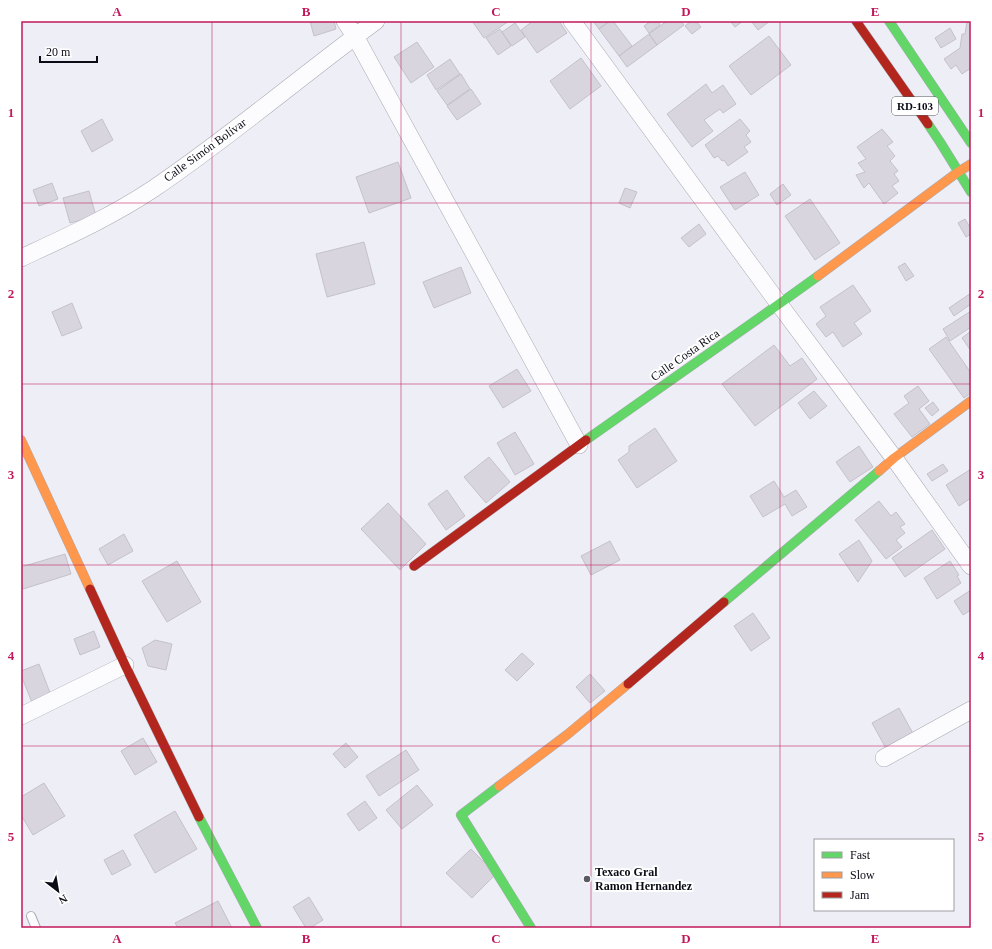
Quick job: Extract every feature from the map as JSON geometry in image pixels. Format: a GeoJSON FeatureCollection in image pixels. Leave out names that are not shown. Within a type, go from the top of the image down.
{"type":"FeatureCollection","features":[{"type":"Feature","properties":{"kind":"street"},"geometry":{"type":"LineString","coordinates":[[346,21],[579,445]]}},
{"type":"Feature","properties":{"kind":"street","name":"Calle Simón Bolívar"},"geometry":{"type":"LineString","coordinates":[[21,258],[99,221],[152,190],[376,21]]}},
{"type":"Feature","properties":{"kind":"street"},"geometry":{"type":"LineString","coordinates":[[572,21],[779,304],[894,458],[971,566]]}},
{"type":"Feature","properties":{"kind":"street","name":"RD-103"},"geometry":{"type":"LineString","coordinates":[[856,21],[940,142],[971,192]]}},
{"type":"Feature","properties":{"kind":"street","name":"RD-103"},"geometry":{"type":"LineString","coordinates":[[889,21],[971,143]]}},
{"type":"Feature","properties":{"kind":"street","name":"Calle Costa Rica"},"geometry":{"type":"LineString","coordinates":[[414,566],[579,445],[779,304],[971,164]]}},
{"type":"Feature","properties":{"kind":"street"},"geometry":{"type":"LineString","coordinates":[[531,928],[461,815],[568,734],[894,458],[971,401]]}},
{"type":"Feature","properties":{"kind":"street"},"geometry":{"type":"LineString","coordinates":[[21,440],[125,665],[211,841],[257,928]]}},
{"type":"Feature","properties":{"kind":"street"},"geometry":{"type":"LineString","coordinates":[[21,716],[125,665]]}},
{"type":"Feature","properties":{"kind":"street"},"geometry":{"type":"LineString","coordinates":[[884,758],[971,710]]}},
{"type":"Feature","properties":{"kind":"lane"},"geometry":{"type":"LineString","coordinates":[[31,916],[36,928]]}},
{"type":"Feature","properties":{"kind":"building"},"geometry":{"type":"Polygon","coordinates":[[[310,21],[334,21],[336,29],[314,36],[310,21]]]}},
{"type":"Feature","properties":{"kind":"building"},"geometry":{"type":"Polygon","coordinates":[[[472,21],[509,21],[484,38],[472,21]]]}},
{"type":"Feature","properties":{"kind":"building"},"geometry":{"type":"Polygon","coordinates":[[[533,21],[559,21],[567,33],[537,53],[521,30],[533,21]]]}},
{"type":"Feature","properties":{"kind":"building"},"geometry":{"type":"Polygon","coordinates":[[[593,21],[609,21],[599,29],[593,21]]]}},
{"type":"Feature","properties":{"kind":"building"},"geometry":{"type":"Polygon","coordinates":[[[610,21],[613,21],[632,46],[619,56],[599,29],[610,21]]]}},
{"type":"Feature","properties":{"kind":"building"},"geometry":{"type":"Polygon","coordinates":[[[651,21],[658,21],[660,25],[649,33],[644,26],[651,21]]]}},
{"type":"Feature","properties":{"kind":"building"},"geometry":{"type":"Polygon","coordinates":[[[667,21],[681,21],[684,25],[657,45],[649,34],[667,21]]]}},
{"type":"Feature","properties":{"kind":"building"},"geometry":{"type":"Polygon","coordinates":[[[691,21],[696,21],[701,27],[692,34],[685,26],[691,21]]]}},
{"type":"Feature","properties":{"kind":"building"},"geometry":{"type":"Polygon","coordinates":[[[730,21],[743,21],[735,27],[730,21]]]}},
{"type":"Feature","properties":{"kind":"building"},"geometry":{"type":"Polygon","coordinates":[[[751,21],[770,21],[758,30],[751,21]]]}},
{"type":"Feature","properties":{"kind":"building"},"geometry":{"type":"Polygon","coordinates":[[[967,21],[971,21],[971,68],[962,74],[956,65],[951,69],[944,59],[960,48],[962,34],[965,34],[967,21]]]}},
{"type":"Feature","properties":{"kind":"building"},"geometry":{"type":"Polygon","coordinates":[[[515,23],[525,37],[512,46],[502,32],[515,23]]]}},
{"type":"Feature","properties":{"kind":"building"},"geometry":{"type":"Polygon","coordinates":[[[950,28],[956,39],[941,48],[935,38],[950,28]]]}},
{"type":"Feature","properties":{"kind":"building"},"geometry":{"type":"Polygon","coordinates":[[[500,29],[511,46],[498,55],[486,38],[500,29]]]}},
{"type":"Feature","properties":{"kind":"building"},"geometry":{"type":"Polygon","coordinates":[[[649,34],[657,45],[627,67],[619,56],[649,34]]]}},
{"type":"Feature","properties":{"kind":"building"},"geometry":{"type":"Polygon","coordinates":[[[769,36],[791,65],[751,95],[729,66],[769,36]]]}},
{"type":"Feature","properties":{"kind":"building"},"geometry":{"type":"Polygon","coordinates":[[[417,42],[434,67],[411,83],[394,57],[417,42]]]}},
{"type":"Feature","properties":{"kind":"building"},"geometry":{"type":"Polygon","coordinates":[[[581,58],[601,86],[570,109],[550,81],[581,58]]]}},
{"type":"Feature","properties":{"kind":"building"},"geometry":{"type":"Polygon","coordinates":[[[450,59],[460,74],[436,90],[427,75],[450,59]]]}},
{"type":"Feature","properties":{"kind":"building"},"geometry":{"type":"Polygon","coordinates":[[[461,74],[470,89],[447,105],[437,91],[461,74]]]}},
{"type":"Feature","properties":{"kind":"building"},"geometry":{"type":"Polygon","coordinates":[[[706,84],[712,93],[723,85],[736,104],[723,113],[720,109],[704,120],[713,131],[692,147],[667,114],[706,84]]]}},
{"type":"Feature","properties":{"kind":"building"},"geometry":{"type":"Polygon","coordinates":[[[471,89],[481,104],[457,120],[447,106],[471,89]]]}},
{"type":"Feature","properties":{"kind":"building"},"geometry":{"type":"Polygon","coordinates":[[[102,119],[113,140],[92,152],[81,131],[102,119]]]}},
{"type":"Feature","properties":{"kind":"building"},"geometry":{"type":"Polygon","coordinates":[[[740,119],[750,131],[746,135],[751,142],[744,147],[748,152],[728,166],[724,160],[722,161],[718,156],[714,158],[705,145],[740,119]]]}},
{"type":"Feature","properties":{"kind":"building"},"geometry":{"type":"Polygon","coordinates":[[[882,129],[893,142],[887,146],[895,156],[890,161],[898,171],[894,174],[899,181],[892,186],[898,193],[884,204],[869,183],[864,188],[856,175],[865,172],[858,163],[866,159],[857,147],[882,129]]]}},
{"type":"Feature","properties":{"kind":"building"},"geometry":{"type":"Polygon","coordinates":[[[398,162],[411,198],[369,213],[356,177],[398,162]]]}},
{"type":"Feature","properties":{"kind":"building"},"geometry":{"type":"Polygon","coordinates":[[[745,172],[759,195],[735,210],[720,187],[745,172]]]}},
{"type":"Feature","properties":{"kind":"building"},"geometry":{"type":"Polygon","coordinates":[[[52,183],[58,199],[39,206],[33,190],[52,183]]]}},
{"type":"Feature","properties":{"kind":"building"},"geometry":{"type":"Polygon","coordinates":[[[783,184],[791,195],[777,205],[770,194],[783,184]]]}},
{"type":"Feature","properties":{"kind":"building"},"geometry":{"type":"Polygon","coordinates":[[[625,188],[637,192],[630,208],[619,203],[625,188]]]}},
{"type":"Feature","properties":{"kind":"building"},"geometry":{"type":"Polygon","coordinates":[[[89,191],[96,216],[70,223],[63,198],[89,191]]]}},
{"type":"Feature","properties":{"kind":"building"},"geometry":{"type":"Polygon","coordinates":[[[810,199],[840,243],[815,260],[785,216],[810,199]]]}},
{"type":"Feature","properties":{"kind":"building"},"geometry":{"type":"Polygon","coordinates":[[[965,219],[971,229],[971,234],[966,237],[958,223],[965,219]]]}},
{"type":"Feature","properties":{"kind":"building"},"geometry":{"type":"Polygon","coordinates":[[[699,224],[706,234],[689,247],[681,238],[699,224]]]}},
{"type":"Feature","properties":{"kind":"building"},"geometry":{"type":"Polygon","coordinates":[[[364,242],[375,284],[327,297],[316,254],[364,242]]]}},
{"type":"Feature","properties":{"kind":"building"},"geometry":{"type":"Polygon","coordinates":[[[905,263],[914,276],[906,281],[898,267],[905,263]]]}},
{"type":"Feature","properties":{"kind":"building"},"geometry":{"type":"Polygon","coordinates":[[[461,267],[471,293],[434,308],[423,282],[461,267]]]}},
{"type":"Feature","properties":{"kind":"building"},"geometry":{"type":"Polygon","coordinates":[[[853,285],[871,311],[854,323],[862,334],[843,347],[833,332],[826,337],[816,324],[826,316],[820,307],[853,285]]]}},
{"type":"Feature","properties":{"kind":"building"},"geometry":{"type":"Polygon","coordinates":[[[971,293],[971,304],[954,316],[949,308],[971,293]]]}},
{"type":"Feature","properties":{"kind":"building"},"geometry":{"type":"Polygon","coordinates":[[[72,303],[82,328],[62,336],[52,312],[72,303]]]}},
{"type":"Feature","properties":{"kind":"building"},"geometry":{"type":"Polygon","coordinates":[[[971,311],[971,327],[950,341],[943,329],[971,311]]]}},
{"type":"Feature","properties":{"kind":"building"},"geometry":{"type":"Polygon","coordinates":[[[971,331],[971,351],[962,338],[971,331]]]}},
{"type":"Feature","properties":{"kind":"building"},"geometry":{"type":"Polygon","coordinates":[[[946,337],[971,373],[971,393],[964,398],[929,349],[946,337]]]}},
{"type":"Feature","properties":{"kind":"building"},"geometry":{"type":"Polygon","coordinates":[[[774,345],[790,366],[802,358],[817,379],[755,426],[722,384],[774,345]]]}},
{"type":"Feature","properties":{"kind":"building"},"geometry":{"type":"Polygon","coordinates":[[[517,369],[531,391],[503,408],[489,386],[517,369]]]}},
{"type":"Feature","properties":{"kind":"building"},"geometry":{"type":"Polygon","coordinates":[[[918,386],[929,401],[919,409],[930,424],[912,437],[894,414],[909,403],[904,396],[918,386]]]}},
{"type":"Feature","properties":{"kind":"building"},"geometry":{"type":"Polygon","coordinates":[[[814,391],[827,406],[810,419],[798,403],[814,391]]]}},
{"type":"Feature","properties":{"kind":"building"},"geometry":{"type":"Polygon","coordinates":[[[933,402],[939,410],[932,416],[925,408],[933,402]]]}},
{"type":"Feature","properties":{"kind":"building"},"geometry":{"type":"Polygon","coordinates":[[[655,428],[677,461],[637,488],[618,460],[629,452],[629,446],[655,428]]]}},
{"type":"Feature","properties":{"kind":"building"},"geometry":{"type":"Polygon","coordinates":[[[515,432],[534,464],[515,475],[497,443],[515,432]]]}},
{"type":"Feature","properties":{"kind":"building"},"geometry":{"type":"Polygon","coordinates":[[[859,446],[873,467],[850,482],[836,462],[859,446]]]}},
{"type":"Feature","properties":{"kind":"building"},"geometry":{"type":"Polygon","coordinates":[[[489,457],[510,482],[486,503],[464,477],[489,457]]]}},
{"type":"Feature","properties":{"kind":"building"},"geometry":{"type":"Polygon","coordinates":[[[943,464],[948,471],[932,481],[927,474],[943,464]]]}},
{"type":"Feature","properties":{"kind":"building"},"geometry":{"type":"Polygon","coordinates":[[[971,469],[971,498],[959,506],[946,485],[971,469]]]}},
{"type":"Feature","properties":{"kind":"building"},"geometry":{"type":"Polygon","coordinates":[[[774,481],[784,497],[796,490],[807,507],[792,516],[785,504],[763,517],[750,496],[774,481]]]}},
{"type":"Feature","properties":{"kind":"building"},"geometry":{"type":"Polygon","coordinates":[[[447,490],[465,516],[446,530],[428,504],[447,490]]]}},
{"type":"Feature","properties":{"kind":"building"},"geometry":{"type":"Polygon","coordinates":[[[879,501],[891,516],[896,512],[905,524],[900,527],[905,533],[896,540],[902,547],[886,559],[855,520],[879,501]]]}},
{"type":"Feature","properties":{"kind":"building"},"geometry":{"type":"Polygon","coordinates":[[[388,503],[426,544],[400,570],[361,529],[388,503]]]}},
{"type":"Feature","properties":{"kind":"building"},"geometry":{"type":"Polygon","coordinates":[[[932,530],[945,549],[905,577],[892,558],[932,530]]]}},
{"type":"Feature","properties":{"kind":"building"},"geometry":{"type":"Polygon","coordinates":[[[124,534],[133,551],[108,565],[99,549],[124,534]]]}},
{"type":"Feature","properties":{"kind":"building"},"geometry":{"type":"Polygon","coordinates":[[[859,540],[872,561],[858,582],[839,554],[859,540]]]}},
{"type":"Feature","properties":{"kind":"building"},"geometry":{"type":"Polygon","coordinates":[[[610,541],[620,560],[591,575],[581,556],[610,541]]]}},
{"type":"Feature","properties":{"kind":"building"},"geometry":{"type":"Polygon","coordinates":[[[65,554],[71,574],[23,589],[21,583],[21,567],[65,554]]]}},
{"type":"Feature","properties":{"kind":"building"},"geometry":{"type":"Polygon","coordinates":[[[177,561],[201,602],[167,622],[142,581],[177,561]]]}},
{"type":"Feature","properties":{"kind":"building"},"geometry":{"type":"Polygon","coordinates":[[[950,561],[959,575],[957,576],[961,583],[937,599],[924,578],[950,561]]]}},
{"type":"Feature","properties":{"kind":"building"},"geometry":{"type":"Polygon","coordinates":[[[971,590],[971,610],[963,615],[954,601],[971,590]]]}},
{"type":"Feature","properties":{"kind":"building"},"geometry":{"type":"Polygon","coordinates":[[[753,613],[770,638],[751,651],[734,626],[753,613]]]}},
{"type":"Feature","properties":{"kind":"building"},"geometry":{"type":"Polygon","coordinates":[[[94,631],[100,647],[80,655],[74,639],[94,631]]]}},
{"type":"Feature","properties":{"kind":"building"},"geometry":{"type":"Polygon","coordinates":[[[155,640],[172,644],[166,670],[148,666],[142,648],[155,640]]]}},
{"type":"Feature","properties":{"kind":"building"},"geometry":{"type":"Polygon","coordinates":[[[522,653],[534,664],[517,681],[505,670],[522,653]]]}},
{"type":"Feature","properties":{"kind":"building"},"geometry":{"type":"Polygon","coordinates":[[[39,664],[52,698],[33,705],[21,675],[21,671],[39,664]]]}},
{"type":"Feature","properties":{"kind":"building"},"geometry":{"type":"Polygon","coordinates":[[[590,674],[605,691],[590,703],[576,687],[590,674]]]}},
{"type":"Feature","properties":{"kind":"building"},"geometry":{"type":"Polygon","coordinates":[[[899,708],[915,737],[888,752],[872,723],[899,708]]]}},
{"type":"Feature","properties":{"kind":"building"},"geometry":{"type":"Polygon","coordinates":[[[143,738],[157,762],[135,775],[121,751],[143,738]]]}},
{"type":"Feature","properties":{"kind":"building"},"geometry":{"type":"Polygon","coordinates":[[[346,743],[358,757],[345,768],[333,754],[346,743]]]}},
{"type":"Feature","properties":{"kind":"building"},"geometry":{"type":"Polygon","coordinates":[[[406,750],[419,770],[379,796],[366,776],[406,750]]]}},
{"type":"Feature","properties":{"kind":"building"},"geometry":{"type":"Polygon","coordinates":[[[44,783],[65,816],[33,835],[21,815],[21,797],[44,783]]]}},
{"type":"Feature","properties":{"kind":"building"},"geometry":{"type":"Polygon","coordinates":[[[417,785],[433,805],[402,829],[386,810],[417,785]]]}},
{"type":"Feature","properties":{"kind":"building"},"geometry":{"type":"Polygon","coordinates":[[[365,801],[377,818],[359,831],[347,814],[365,801]]]}},
{"type":"Feature","properties":{"kind":"building"},"geometry":{"type":"Polygon","coordinates":[[[175,811],[197,849],[155,873],[134,835],[175,811]]]}},
{"type":"Feature","properties":{"kind":"building"},"geometry":{"type":"Polygon","coordinates":[[[471,849],[496,874],[472,898],[446,873],[471,849]]]}},
{"type":"Feature","properties":{"kind":"building"},"geometry":{"type":"Polygon","coordinates":[[[123,850],[131,865],[112,875],[104,860],[123,850]]]}},
{"type":"Feature","properties":{"kind":"building"},"geometry":{"type":"Polygon","coordinates":[[[309,897],[323,920],[310,928],[306,928],[293,907],[309,897]]]}},
{"type":"Feature","properties":{"kind":"building"},"geometry":{"type":"Polygon","coordinates":[[[218,901],[232,928],[178,928],[175,923],[218,901]]]}},
{"type":"Feature","properties":{"kind":"traffic: fast"},"geometry":{"type":"LineString","coordinates":[[889,21],[971,143]]}},
{"type":"Feature","properties":{"kind":"traffic: fast"},"geometry":{"type":"LineString","coordinates":[[928,124],[971,192]]}},
{"type":"Feature","properties":{"kind":"traffic: fast"},"geometry":{"type":"LineString","coordinates":[[586,440],[818,276]]}},
{"type":"Feature","properties":{"kind":"traffic: fast"},"geometry":{"type":"LineString","coordinates":[[724,602],[879,471]]}},
{"type":"Feature","properties":{"kind":"traffic: fast"},"geometry":{"type":"LineString","coordinates":[[499,786],[461,815],[531,928]]}},
{"type":"Feature","properties":{"kind":"traffic: fast"},"geometry":{"type":"LineString","coordinates":[[199,817],[257,928]]}},
{"type":"Feature","properties":{"kind":"traffic: slow"},"geometry":{"type":"LineString","coordinates":[[818,276],[958,172],[971,164]]}},
{"type":"Feature","properties":{"kind":"traffic: slow"},"geometry":{"type":"LineString","coordinates":[[879,471],[894,458],[971,401]]}},
{"type":"Feature","properties":{"kind":"traffic: slow"},"geometry":{"type":"LineString","coordinates":[[21,440],[90,589]]}},
{"type":"Feature","properties":{"kind":"traffic: slow"},"geometry":{"type":"LineString","coordinates":[[499,786],[568,734],[628,684]]}},
{"type":"Feature","properties":{"kind":"traffic: jam"},"geometry":{"type":"LineString","coordinates":[[856,21],[928,124]]}},
{"type":"Feature","properties":{"kind":"traffic: jam"},"geometry":{"type":"LineString","coordinates":[[414,566],[586,440]]}},
{"type":"Feature","properties":{"kind":"traffic: jam"},"geometry":{"type":"LineString","coordinates":[[90,589],[125,665],[199,817]]}},
{"type":"Feature","properties":{"kind":"traffic: jam"},"geometry":{"type":"LineString","coordinates":[[628,684],[724,602]]}},
{"type":"Feature","properties":{"kind":"place","name":"Texaco Gral Ramon Hernandez"},"geometry":{"type":"Point","coordinates":[587,879]}}]}
